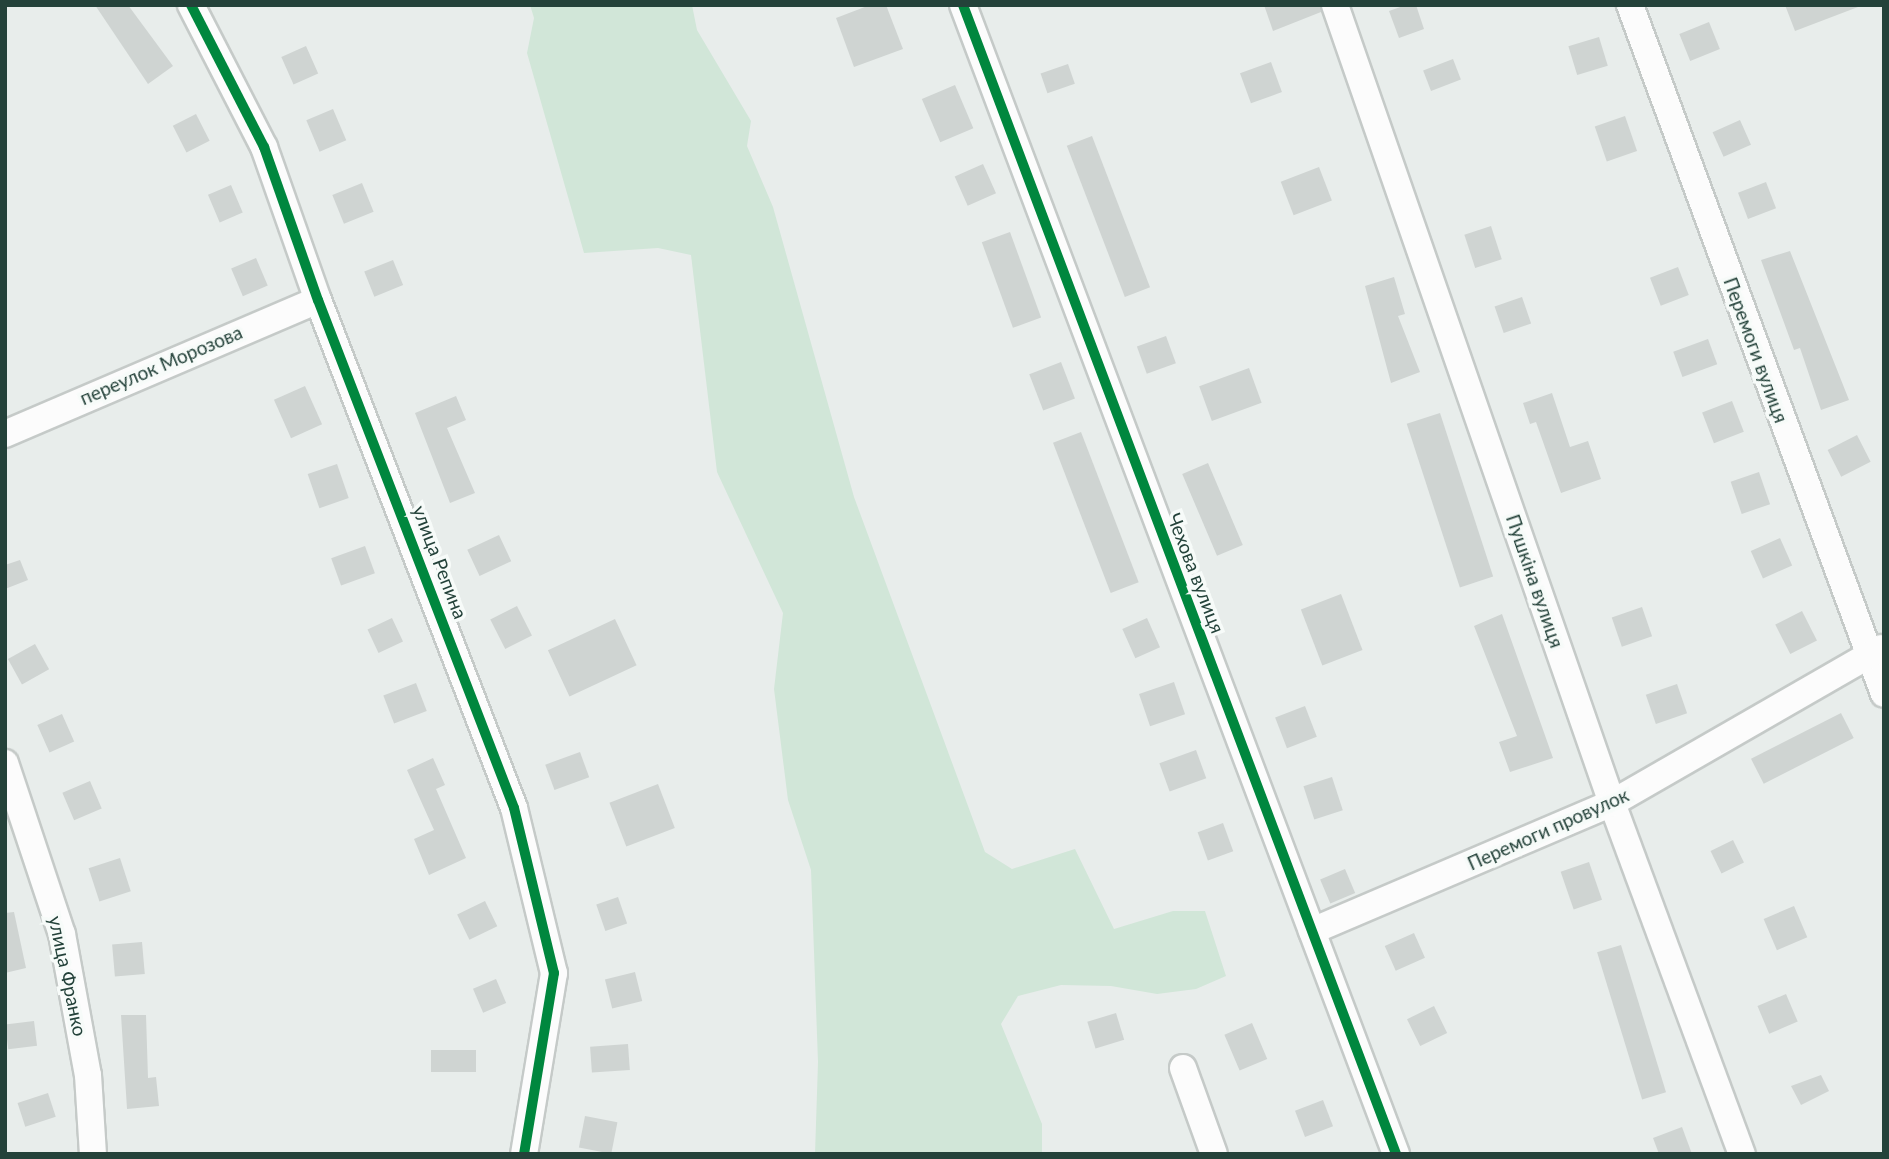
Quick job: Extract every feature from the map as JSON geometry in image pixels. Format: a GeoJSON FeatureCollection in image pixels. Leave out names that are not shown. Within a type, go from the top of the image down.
{"type":"FeatureCollection","features":[{"type":"Feature","properties":{"kind":"street","name":"улица Репина"},"geometry":{"type":"LineString","coordinates":[[191,5],[264,147],[318,300],[405,516],[520,834],[554,973],[524,1154]]}},
{"type":"Feature","properties":{"kind":"street","name":"Чехова вулиця"},"geometry":{"type":"LineString","coordinates":[[962,5],[1396,1154]]}},
{"type":"Feature","properties":{"kind":"street","name":"Пушкіна вулиця"},"geometry":{"type":"LineString","coordinates":[[1335,5],[1612,803],[1742,1154]]}},
{"type":"Feature","properties":{"kind":"street","name":"Перемоги вулиця"},"geometry":{"type":"LineString","coordinates":[[1630,5],[1876,651],[1884,694]]}},
{"type":"Feature","properties":{"kind":"street","name":"переулок Морозова"},"geometry":{"type":"LineString","coordinates":[[5,434],[318,300]]}},
{"type":"Feature","properties":{"kind":"street","name":"Перемоги провулок"},"geometry":{"type":"LineString","coordinates":[[1312,932],[1612,803],[1876,651]]}},
{"type":"Feature","properties":{"kind":"street","name":"улица Франко"},"geometry":{"type":"LineString","coordinates":[[5,762],[62,934],[88,1075],[93,1154]]}},
{"type":"Feature","properties":{"kind":"street"},"geometry":{"type":"LineString","coordinates":[[1183,1068],[1214,1154]]}},
{"type":"Feature","properties":{"kind":"green space"},"geometry":{"type":"Polygon","coordinates":[[[530,5],[692,5],[697,30],[751,121],[747,146],[773,207],[854,497],[985,852],[1012,869],[1075,849],[1114,929],[1173,911],[1205,911],[1226,976],[1196,989],[1157,994],[1111,986],[1061,985],[1018,996],[1001,1024],[1042,1124],[1042,1154],[815,1154],[818,1062],[811,870],[788,800],[774,689],[783,613],[717,472],[691,255],[658,248],[584,253],[527,53],[534,18],[530,5]]]}},
{"type":"Feature","properties":{"kind":"building"},"geometry":{"type":"Polygon","coordinates":[[[95,5],[128,5],[173,66],[148,84],[95,5]]]}},
{"type":"Feature","properties":{"kind":"building"},"geometry":{"type":"Polygon","coordinates":[[[870,5],[886,5],[903,49],[854,67],[836,18],[870,5]]]}},
{"type":"Feature","properties":{"kind":"building"},"geometry":{"type":"Polygon","coordinates":[[[1264,5],[1320,5],[1321,12],[1273,31],[1264,5]]]}},
{"type":"Feature","properties":{"kind":"building"},"geometry":{"type":"Polygon","coordinates":[[[1406,5],[1416,5],[1424,29],[1399,38],[1389,11],[1406,5]]]}},
{"type":"Feature","properties":{"kind":"building"},"geometry":{"type":"Polygon","coordinates":[[[1785,5],[1858,5],[1858,7],[1795,31],[1785,5]]]}},
{"type":"Feature","properties":{"kind":"building"},"geometry":{"type":"Polygon","coordinates":[[[1709,22],[1720,49],[1690,61],[1679,34],[1709,22]]]}},
{"type":"Feature","properties":{"kind":"building"},"geometry":{"type":"Polygon","coordinates":[[[1599,37],[1608,66],[1577,75],[1568,46],[1599,37]]]}},
{"type":"Feature","properties":{"kind":"building"},"geometry":{"type":"Polygon","coordinates":[[[306,46],[318,73],[294,84],[281,57],[306,46]]]}},
{"type":"Feature","properties":{"kind":"building"},"geometry":{"type":"Polygon","coordinates":[[[1453,59],[1461,80],[1431,91],[1423,70],[1453,59]]]}},
{"type":"Feature","properties":{"kind":"building"},"geometry":{"type":"Polygon","coordinates":[[[1271,62],[1282,92],[1251,103],[1240,73],[1271,62]]]}},
{"type":"Feature","properties":{"kind":"building"},"geometry":{"type":"Polygon","coordinates":[[[1068,64],[1075,84],[1047,93],[1041,73],[1068,64]]]}},
{"type":"Feature","properties":{"kind":"building"},"geometry":{"type":"Polygon","coordinates":[[[955,85],[973,128],[940,142],[922,99],[955,85]]]}},
{"type":"Feature","properties":{"kind":"building"},"geometry":{"type":"Polygon","coordinates":[[[333,109],[346,140],[320,152],[306,120],[333,109]]]}},
{"type":"Feature","properties":{"kind":"building"},"geometry":{"type":"Polygon","coordinates":[[[196,114],[210,141],[186,153],[173,126],[196,114]]]}},
{"type":"Feature","properties":{"kind":"building"},"geometry":{"type":"Polygon","coordinates":[[[1625,116],[1637,151],[1607,161],[1595,126],[1625,116]]]}},
{"type":"Feature","properties":{"kind":"building"},"geometry":{"type":"Polygon","coordinates":[[[1740,120],[1751,145],[1724,157],[1713,132],[1740,120]]]}},
{"type":"Feature","properties":{"kind":"building"},"geometry":{"type":"Polygon","coordinates":[[[1092,136],[1150,287],[1125,297],[1067,146],[1092,136]]]}},
{"type":"Feature","properties":{"kind":"building"},"geometry":{"type":"Polygon","coordinates":[[[983,164],[996,193],[968,206],[955,177],[983,164]]]}},
{"type":"Feature","properties":{"kind":"building"},"geometry":{"type":"Polygon","coordinates":[[[1319,167],[1332,201],[1294,215],[1281,182],[1319,167]]]}},
{"type":"Feature","properties":{"kind":"building"},"geometry":{"type":"Polygon","coordinates":[[[1766,182],[1776,208],[1748,219],[1738,193],[1766,182]]]}},
{"type":"Feature","properties":{"kind":"building"},"geometry":{"type":"Polygon","coordinates":[[[362,183],[374,212],[344,224],[332,195],[362,183]]]}},
{"type":"Feature","properties":{"kind":"building"},"geometry":{"type":"Polygon","coordinates":[[[231,185],[243,213],[220,222],[208,195],[231,185]]]}},
{"type":"Feature","properties":{"kind":"building"},"geometry":{"type":"Polygon","coordinates":[[[1491,226],[1502,259],[1475,268],[1464,235],[1491,226]]]}},
{"type":"Feature","properties":{"kind":"building"},"geometry":{"type":"Polygon","coordinates":[[[1010,232],[1041,318],[1013,328],[982,242],[1010,232]]]}},
{"type":"Feature","properties":{"kind":"building"},"geometry":{"type":"Polygon","coordinates":[[[1790,251],[1849,400],[1821,410],[1800,348],[1794,350],[1761,260],[1790,251]]]}},
{"type":"Feature","properties":{"kind":"building"},"geometry":{"type":"Polygon","coordinates":[[[256,258],[268,286],[243,296],[231,269],[256,258]]]}},
{"type":"Feature","properties":{"kind":"building"},"geometry":{"type":"Polygon","coordinates":[[[393,260],[403,285],[374,297],[364,272],[393,260]]]}},
{"type":"Feature","properties":{"kind":"building"},"geometry":{"type":"Polygon","coordinates":[[[1678,267],[1689,295],[1661,306],[1650,278],[1678,267]]]}},
{"type":"Feature","properties":{"kind":"building"},"geometry":{"type":"Polygon","coordinates":[[[1394,277],[1405,314],[1398,316],[1420,372],[1391,383],[1365,286],[1394,277]]]}},
{"type":"Feature","properties":{"kind":"building"},"geometry":{"type":"Polygon","coordinates":[[[1522,297],[1531,323],[1504,333],[1495,306],[1522,297]]]}},
{"type":"Feature","properties":{"kind":"building"},"geometry":{"type":"Polygon","coordinates":[[[1166,336],[1176,363],[1147,374],[1137,347],[1166,336]]]}},
{"type":"Feature","properties":{"kind":"building"},"geometry":{"type":"Polygon","coordinates":[[[1708,339],[1717,364],[1682,377],[1673,352],[1708,339]]]}},
{"type":"Feature","properties":{"kind":"building"},"geometry":{"type":"Polygon","coordinates":[[[1061,362],[1075,398],[1043,411],[1029,374],[1061,362]]]}},
{"type":"Feature","properties":{"kind":"building"},"geometry":{"type":"Polygon","coordinates":[[[1249,368],[1262,403],[1212,421],[1199,386],[1249,368]]]}},
{"type":"Feature","properties":{"kind":"building"},"geometry":{"type":"Polygon","coordinates":[[[305,386],[322,424],[291,438],[274,400],[305,386]]]}},
{"type":"Feature","properties":{"kind":"building"},"geometry":{"type":"Polygon","coordinates":[[[1552,393],[1570,447],[1588,441],[1601,479],[1561,493],[1536,422],[1530,424],[1523,403],[1552,393]]]}},
{"type":"Feature","properties":{"kind":"building"},"geometry":{"type":"Polygon","coordinates":[[[456,396],[466,420],[447,428],[475,493],[450,503],[415,413],[456,396]]]}},
{"type":"Feature","properties":{"kind":"building"},"geometry":{"type":"Polygon","coordinates":[[[1732,401],[1744,432],[1714,443],[1702,412],[1732,401]]]}},
{"type":"Feature","properties":{"kind":"building"},"geometry":{"type":"Polygon","coordinates":[[[1440,413],[1493,577],[1460,587],[1407,424],[1440,413]]]}},
{"type":"Feature","properties":{"kind":"building"},"geometry":{"type":"Polygon","coordinates":[[[1081,432],[1139,582],[1111,593],[1053,443],[1081,432]]]}},
{"type":"Feature","properties":{"kind":"building"},"geometry":{"type":"Polygon","coordinates":[[[1857,435],[1871,462],[1841,477],[1828,450],[1857,435]]]}},
{"type":"Feature","properties":{"kind":"building"},"geometry":{"type":"Polygon","coordinates":[[[1208,463],[1243,545],[1217,556],[1182,474],[1208,463]]]}},
{"type":"Feature","properties":{"kind":"building"},"geometry":{"type":"Polygon","coordinates":[[[337,464],[349,498],[319,508],[308,474],[337,464]]]}},
{"type":"Feature","properties":{"kind":"building"},"geometry":{"type":"Polygon","coordinates":[[[1759,472],[1770,504],[1742,514],[1731,482],[1759,472]]]}},
{"type":"Feature","properties":{"kind":"building"},"geometry":{"type":"Polygon","coordinates":[[[499,535],[511,561],[480,576],[467,550],[499,535]]]}},
{"type":"Feature","properties":{"kind":"building"},"geometry":{"type":"Polygon","coordinates":[[[1780,538],[1792,565],[1763,578],[1751,551],[1780,538]]]}},
{"type":"Feature","properties":{"kind":"building"},"geometry":{"type":"Polygon","coordinates":[[[365,546],[375,573],[341,586],[331,558],[365,546]]]}},
{"type":"Feature","properties":{"kind":"building"},"geometry":{"type":"Polygon","coordinates":[[[20,560],[28,580],[5,589],[5,565],[20,560]]]}},
{"type":"Feature","properties":{"kind":"building"},"geometry":{"type":"Polygon","coordinates":[[[1341,594],[1363,650],[1322,665],[1301,609],[1341,594]]]}},
{"type":"Feature","properties":{"kind":"building"},"geometry":{"type":"Polygon","coordinates":[[[517,606],[532,635],[505,649],[490,620],[517,606]]]}},
{"type":"Feature","properties":{"kind":"building"},"geometry":{"type":"Polygon","coordinates":[[[1642,607],[1652,636],[1622,647],[1612,617],[1642,607]]]}},
{"type":"Feature","properties":{"kind":"building"},"geometry":{"type":"Polygon","coordinates":[[[1802,611],[1817,640],[1790,654],[1775,625],[1802,611]]]}},
{"type":"Feature","properties":{"kind":"building"},"geometry":{"type":"Polygon","coordinates":[[[1502,614],[1553,758],[1510,772],[1499,742],[1517,736],[1474,626],[1502,614]]]}},
{"type":"Feature","properties":{"kind":"building"},"geometry":{"type":"Polygon","coordinates":[[[392,618],[403,642],[379,653],[368,629],[392,618]]]}},
{"type":"Feature","properties":{"kind":"building"},"geometry":{"type":"Polygon","coordinates":[[[1147,618],[1160,647],[1135,658],[1122,629],[1147,618]]]}},
{"type":"Feature","properties":{"kind":"building"},"geometry":{"type":"Polygon","coordinates":[[[615,619],[637,665],[569,696],[548,650],[615,619]]]}},
{"type":"Feature","properties":{"kind":"building"},"geometry":{"type":"Polygon","coordinates":[[[35,644],[49,669],[22,684],[8,659],[35,644]]]}},
{"type":"Feature","properties":{"kind":"building"},"geometry":{"type":"Polygon","coordinates":[[[1174,682],[1185,714],[1150,726],[1139,694],[1174,682]]]}},
{"type":"Feature","properties":{"kind":"building"},"geometry":{"type":"Polygon","coordinates":[[[416,683],[427,711],[394,724],[383,696],[416,683]]]}},
{"type":"Feature","properties":{"kind":"building"},"geometry":{"type":"Polygon","coordinates":[[[1677,684],[1687,713],[1656,724],[1646,695],[1677,684]]]}},
{"type":"Feature","properties":{"kind":"building"},"geometry":{"type":"Polygon","coordinates":[[[1305,706],[1317,737],[1287,748],[1275,717],[1305,706]]]}},
{"type":"Feature","properties":{"kind":"building"},"geometry":{"type":"Polygon","coordinates":[[[1841,713],[1854,738],[1764,784],[1751,759],[1841,713]]]}},
{"type":"Feature","properties":{"kind":"building"},"geometry":{"type":"Polygon","coordinates":[[[62,714],[74,741],[50,752],[37,725],[62,714]]]}},
{"type":"Feature","properties":{"kind":"building"},"geometry":{"type":"Polygon","coordinates":[[[1196,750],[1206,778],[1170,792],[1159,763],[1196,750]]]}},
{"type":"Feature","properties":{"kind":"building"},"geometry":{"type":"Polygon","coordinates":[[[580,752],[589,777],[554,790],[545,765],[580,752]]]}},
{"type":"Feature","properties":{"kind":"building"},"geometry":{"type":"Polygon","coordinates":[[[433,758],[445,785],[436,789],[466,858],[429,875],[414,839],[434,830],[407,770],[433,758]]]}},
{"type":"Feature","properties":{"kind":"building"},"geometry":{"type":"Polygon","coordinates":[[[1332,777],[1343,810],[1314,820],[1303,786],[1332,777]]]}},
{"type":"Feature","properties":{"kind":"building"},"geometry":{"type":"Polygon","coordinates":[[[90,781],[102,809],[74,820],[62,793],[90,781]]]}},
{"type":"Feature","properties":{"kind":"building"},"geometry":{"type":"Polygon","coordinates":[[[658,784],[675,828],[626,847],[609,803],[658,784]]]}},
{"type":"Feature","properties":{"kind":"building"},"geometry":{"type":"Polygon","coordinates":[[[1223,823],[1233,851],[1208,860],[1198,832],[1223,823]]]}},
{"type":"Feature","properties":{"kind":"building"},"geometry":{"type":"Polygon","coordinates":[[[1733,840],[1744,862],[1721,873],[1711,851],[1733,840]]]}},
{"type":"Feature","properties":{"kind":"building"},"geometry":{"type":"Polygon","coordinates":[[[120,858],[131,891],[99,901],[89,868],[120,858]]]}},
{"type":"Feature","properties":{"kind":"building"},"geometry":{"type":"Polygon","coordinates":[[[1589,862],[1602,900],[1574,910],[1561,872],[1589,862]]]}},
{"type":"Feature","properties":{"kind":"building"},"geometry":{"type":"Polygon","coordinates":[[[1345,869],[1355,893],[1330,903],[1320,880],[1345,869]]]}},
{"type":"Feature","properties":{"kind":"building"},"geometry":{"type":"Polygon","coordinates":[[[618,897],[627,923],[605,931],[596,904],[618,897]]]}},
{"type":"Feature","properties":{"kind":"building"},"geometry":{"type":"Polygon","coordinates":[[[485,901],[497,926],[469,940],[457,915],[485,901]]]}},
{"type":"Feature","properties":{"kind":"building"},"geometry":{"type":"Polygon","coordinates":[[[1794,906],[1807,937],[1777,950],[1764,919],[1794,906]]]}},
{"type":"Feature","properties":{"kind":"building"},"geometry":{"type":"Polygon","coordinates":[[[14,912],[26,968],[5,973],[5,913],[14,912]]]}},
{"type":"Feature","properties":{"kind":"building"},"geometry":{"type":"Polygon","coordinates":[[[1414,933],[1425,958],[1396,971],[1385,946],[1414,933]]]}},
{"type":"Feature","properties":{"kind":"building"},"geometry":{"type":"Polygon","coordinates":[[[142,942],[145,974],[115,976],[112,945],[142,942]]]}},
{"type":"Feature","properties":{"kind":"building"},"geometry":{"type":"Polygon","coordinates":[[[1621,945],[1666,1092],[1642,1100],[1597,952],[1621,945]]]}},
{"type":"Feature","properties":{"kind":"building"},"geometry":{"type":"Polygon","coordinates":[[[635,972],[642,1001],[612,1009],[605,979],[635,972]]]}},
{"type":"Feature","properties":{"kind":"building"},"geometry":{"type":"Polygon","coordinates":[[[496,979],[506,1003],[483,1013],[473,989],[496,979]]]}},
{"type":"Feature","properties":{"kind":"building"},"geometry":{"type":"Polygon","coordinates":[[[1786,994],[1798,1022],[1769,1034],[1757,1006],[1786,994]]]}},
{"type":"Feature","properties":{"kind":"building"},"geometry":{"type":"Polygon","coordinates":[[[1434,1006],[1447,1033],[1420,1046],[1407,1019],[1434,1006]]]}},
{"type":"Feature","properties":{"kind":"building"},"geometry":{"type":"Polygon","coordinates":[[[1116,1013],[1124,1040],[1095,1049],[1087,1022],[1116,1013]]]}},
{"type":"Feature","properties":{"kind":"building"},"geometry":{"type":"Polygon","coordinates":[[[121,1015],[146,1015],[148,1078],[156,1077],[159,1106],[127,1109],[121,1015]]]}},
{"type":"Feature","properties":{"kind":"building"},"geometry":{"type":"Polygon","coordinates":[[[34,1021],[37,1046],[8,1049],[5,1025],[34,1021]]]}},
{"type":"Feature","properties":{"kind":"building"},"geometry":{"type":"Polygon","coordinates":[[[1252,1023],[1267,1059],[1240,1071],[1224,1035],[1252,1023]]]}},
{"type":"Feature","properties":{"kind":"building"},"geometry":{"type":"Polygon","coordinates":[[[628,1044],[630,1070],[592,1073],[590,1047],[628,1044]]]}},
{"type":"Feature","properties":{"kind":"building"},"geometry":{"type":"Polygon","coordinates":[[[431,1050],[476,1050],[476,1072],[431,1072],[431,1050]]]}},
{"type":"Feature","properties":{"kind":"building"},"geometry":{"type":"Polygon","coordinates":[[[1821,1075],[1829,1091],[1801,1105],[1791,1086],[1821,1075]]]}},
{"type":"Feature","properties":{"kind":"building"},"geometry":{"type":"Polygon","coordinates":[[[48,1093],[56,1117],[25,1127],[18,1103],[48,1093]]]}},
{"type":"Feature","properties":{"kind":"building"},"geometry":{"type":"Polygon","coordinates":[[[1323,1100],[1333,1126],[1305,1137],[1295,1111],[1323,1100]]]}},
{"type":"Feature","properties":{"kind":"building"},"geometry":{"type":"Polygon","coordinates":[[[585,1116],[617,1122],[611,1154],[579,1147],[585,1116]]]}},
{"type":"Feature","properties":{"kind":"building"},"geometry":{"type":"Polygon","coordinates":[[[1682,1127],[1692,1154],[1659,1154],[1653,1138],[1682,1127]]]}},
{"type":"Feature","properties":{"kind":"cycle path"},"geometry":{"type":"LineString","coordinates":[[191,5],[264,147],[318,300],[514,808],[554,973],[524,1154]]}},
{"type":"Feature","properties":{"kind":"cycle path"},"geometry":{"type":"LineString","coordinates":[[963,5],[1396,1154]]}}]}
